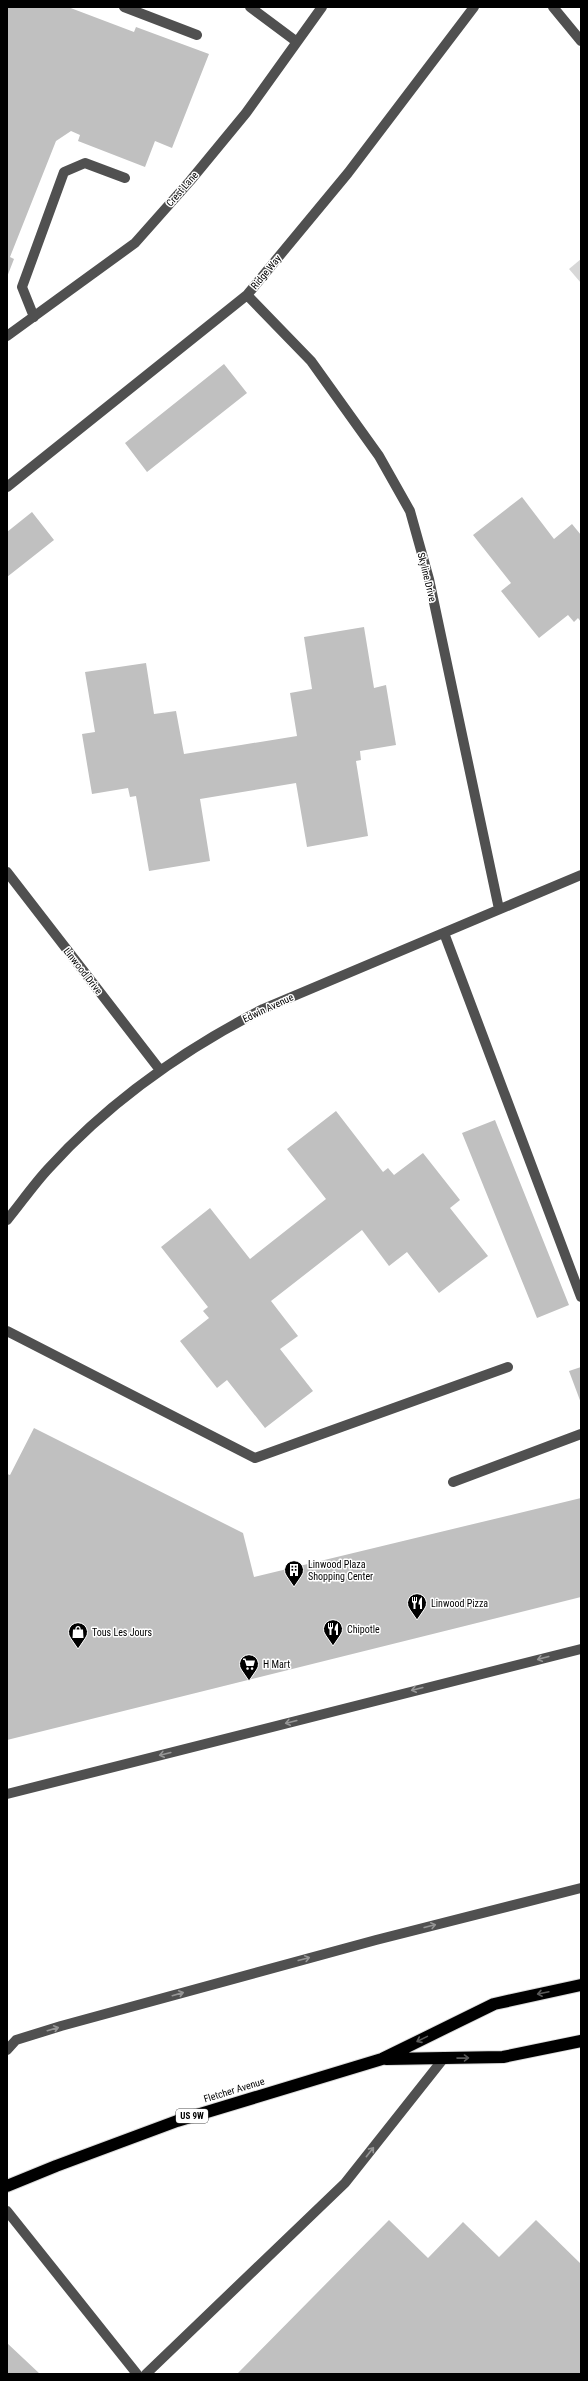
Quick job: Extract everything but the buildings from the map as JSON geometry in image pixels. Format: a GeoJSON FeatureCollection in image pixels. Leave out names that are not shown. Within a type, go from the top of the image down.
{"type":"FeatureCollection","features":[{"type":"Feature","properties":{"kind":"highway","name":"Fletcher Avenue"},"geometry":{"type":"LineString","coordinates":[[7,2186],[177,2121],[382,2059],[494,2004],[581,1985]]}},
{"type":"Feature","properties":{"kind":"highway","name":"Fletcher Avenue"},"geometry":{"type":"LineString","coordinates":[[382,2059],[503,2057],[581,2041]]}},
{"type":"Feature","properties":{"kind":"street"},"geometry":{"type":"LineString","coordinates":[[124,7],[197,35]]}},
{"type":"Feature","properties":{"kind":"street"},"geometry":{"type":"LineString","coordinates":[[250,7],[297,42]]}},
{"type":"Feature","properties":{"kind":"street","name":"Crest Lane"},"geometry":{"type":"LineString","coordinates":[[7,336],[135,243],[246,113],[322,7]]}},
{"type":"Feature","properties":{"kind":"street","name":"Ridge Way"},"geometry":{"type":"LineString","coordinates":[[7,487],[246,296],[348,173],[474,7]]}},
{"type":"Feature","properties":{"kind":"street"},"geometry":{"type":"LineString","coordinates":[[553,7],[581,41]]}},
{"type":"Feature","properties":{"kind":"street"},"geometry":{"type":"LineString","coordinates":[[34,317],[22,287],[64,172],[85,163],[125,178]]}},
{"type":"Feature","properties":{"kind":"street","name":"Skyline Drive"},"geometry":{"type":"LineString","coordinates":[[246,296],[311,361],[379,456],[410,511],[428,578],[499,909]]}},
{"type":"Feature","properties":{"kind":"street","name":"Linwood Drive"},"geometry":{"type":"LineString","coordinates":[[7,872],[160,1070]]}},
{"type":"Feature","properties":{"kind":"street","name":"Edwin Avenue"},"geometry":{"type":"LineString","coordinates":[[7,1220],[55,1163],[111,1108],[160,1070],[221,1030],[263,1009],[581,875]]}},
{"type":"Feature","properties":{"kind":"street"},"geometry":{"type":"LineString","coordinates":[[444,933],[581,1297]]}},
{"type":"Feature","properties":{"kind":"street"},"geometry":{"type":"LineString","coordinates":[[7,1331],[255,1458],[508,1367]]}},
{"type":"Feature","properties":{"kind":"street"},"geometry":{"type":"LineString","coordinates":[[453,1482],[581,1434]]}},
{"type":"Feature","properties":{"kind":"street"},"geometry":{"type":"LineString","coordinates":[[7,1794],[581,1648]]}},
{"type":"Feature","properties":{"kind":"street"},"geometry":{"type":"LineString","coordinates":[[7,2050],[11,2038],[282,1965],[581,1888]]}},
{"type":"Feature","properties":{"kind":"street"},"geometry":{"type":"LineString","coordinates":[[146,2374],[346,2183],[444,2058]]}},
{"type":"Feature","properties":{"kind":"street"},"geometry":{"type":"LineString","coordinates":[[7,2211],[137,2374]]}},
{"type":"Feature","properties":{"kind":"shaded area"},"geometry":{"type":"Polygon","coordinates":[[[581,259],[581,283],[569,269],[581,259]]]}},
{"type":"Feature","properties":{"kind":"place","name":"Linwood Plaza Shopping Center"},"geometry":{"type":"Point","coordinates":[294,1587]}},
{"type":"Feature","properties":{"kind":"place","name":"Linwood Pizza"},"geometry":{"type":"Point","coordinates":[417,1620]}},
{"type":"Feature","properties":{"kind":"place","name":"Chipotle"},"geometry":{"type":"Point","coordinates":[333,1646]}},
{"type":"Feature","properties":{"kind":"place","name":"Tous Les Jours"},"geometry":{"type":"Point","coordinates":[78,1649]}},
{"type":"Feature","properties":{"kind":"place","name":"H Mart"},"geometry":{"type":"Point","coordinates":[249,1681]}}]}
